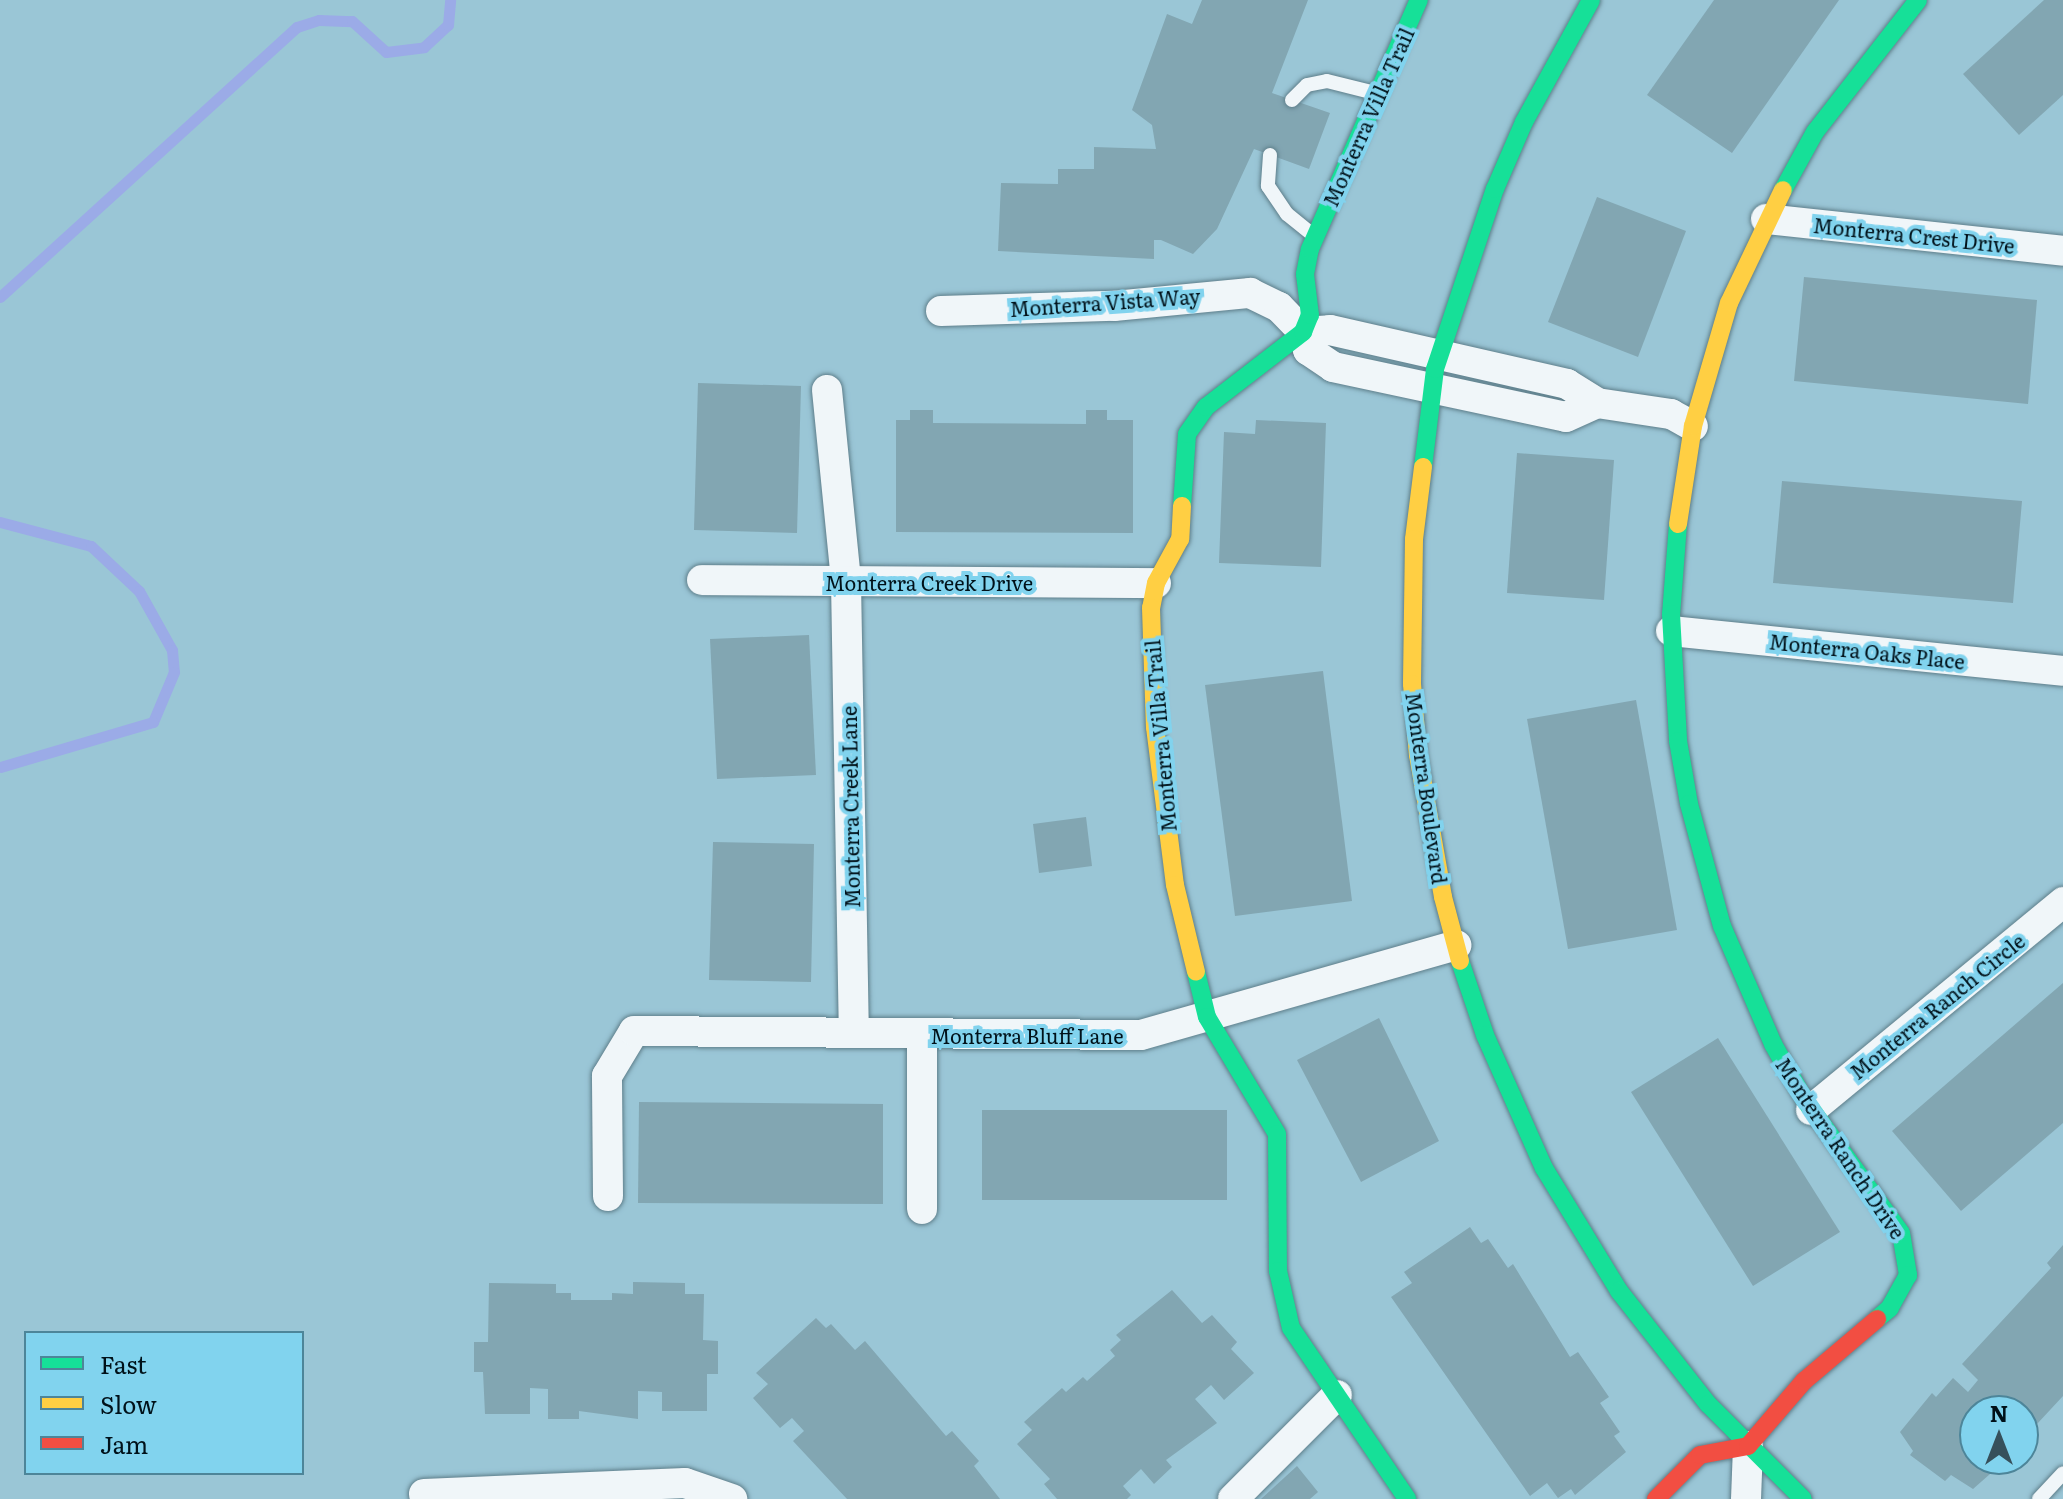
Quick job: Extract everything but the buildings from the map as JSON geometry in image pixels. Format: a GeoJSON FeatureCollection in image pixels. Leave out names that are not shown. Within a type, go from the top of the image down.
{"type":"FeatureCollection","features":[{"type":"Feature","properties":{"kind":"street","name":"Monterra Villa Trail"},"geometry":{"type":"LineString","coordinates":[[1407,1499],[1291,1328],[1278,1271],[1277,1134],[1207,1017],[1178,899],[1163,806],[1151,648],[1156,583],[1180,539],[1184,445],[1192,424],[1303,332],[1310,309],[1306,265],[1316,236],[1419,0]]}},
{"type":"Feature","properties":{"kind":"street","name":"Monterra Boulevard"},"geometry":{"type":"LineString","coordinates":[[1591,0],[1524,122],[1495,189],[1439,354],[1432,387],[1414,539],[1412,684],[1428,826],[1456,945],[1513,1102],[1580,1230],[1661,1349],[1748,1446],[1803,1499]]}},
{"type":"Feature","properties":{"kind":"street","name":"Monterra Ranch Drive"},"geometry":{"type":"LineString","coordinates":[[1748,1446],[1804,1381],[1890,1308],[1908,1275],[1908,1253],[1901,1233],[1811,1110],[1746,986],[1703,866],[1678,741],[1671,631],[1674,551],[1693,426],[1729,303],[1766,219],[1851,80],[1918,0]]}},
{"type":"Feature","properties":{"kind":"street","name":"Monterra Crest Drive"},"geometry":{"type":"LineString","coordinates":[[1766,219],[2063,251]]}},
{"type":"Feature","properties":{"kind":"street","name":"Monterra Vista Way"},"geometry":{"type":"LineString","coordinates":[[941,311],[1128,305],[1238,292],[1279,307],[1303,332],[1308,350],[1333,367],[1566,417],[1597,403]]}},
{"type":"Feature","properties":{"kind":"street","name":"Monterra Vista Way"},"geometry":{"type":"LineString","coordinates":[[1303,332],[1330,330],[1567,384],[1597,403],[1671,414],[1693,426]]}},
{"type":"Feature","properties":{"kind":"street","name":"Monterra Creek Lane"},"geometry":{"type":"LineString","coordinates":[[827,390],[846,582],[854,1033]]}},
{"type":"Feature","properties":{"kind":"street","name":"Monterra Creek Drive"},"geometry":{"type":"LineString","coordinates":[[702,580],[1156,583]]}},
{"type":"Feature","properties":{"kind":"street","name":"Monterra Oaks Place"},"geometry":{"type":"LineString","coordinates":[[1671,631],[2063,671]]}},
{"type":"Feature","properties":{"kind":"street","name":"Monterra Ranch Circle"},"geometry":{"type":"LineString","coordinates":[[1811,1110],[2063,902]]}},
{"type":"Feature","properties":{"kind":"street","name":"Monterra Bluff Lane"},"geometry":{"type":"LineString","coordinates":[[608,1196],[607,1076],[634,1031],[1141,1035],[1456,945]]}},
{"type":"Feature","properties":{"kind":"street"},"geometry":{"type":"LineString","coordinates":[[922,1034],[922,1209]]}},
{"type":"Feature","properties":{"kind":"street"},"geometry":{"type":"LineString","coordinates":[[1233,1499],[1337,1395]]}},
{"type":"Feature","properties":{"kind":"street"},"geometry":{"type":"LineString","coordinates":[[1656,1499],[1700,1455],[1748,1446],[1746,1499]]}},
{"type":"Feature","properties":{"kind":"street"},"geometry":{"type":"LineString","coordinates":[[424,1494],[576,1494],[685,1483],[732,1499]]}},
{"type":"Feature","properties":{"kind":"lane"},"geometry":{"type":"LineString","coordinates":[[1292,100],[1307,85],[1327,81],[1378,94]]}},
{"type":"Feature","properties":{"kind":"lane"},"geometry":{"type":"LineString","coordinates":[[1270,155],[1268,186],[1287,214],[1316,236]]}},
{"type":"Feature","properties":{"kind":"lane"},"geometry":{"type":"LineString","coordinates":[[2039,1499],[2063,1473]]}},
{"type":"Feature","properties":{"kind":"waterway"},"geometry":{"type":"LineString","coordinates":[[0,297],[297,27],[319,20],[352,21],[386,52],[424,47],[448,25],[450,0]]}},
{"type":"Feature","properties":{"kind":"waterway"},"geometry":{"type":"LineString","coordinates":[[0,522],[91,546],[139,591],[172,650],[174,672],[153,722],[0,767]]}},
{"type":"Feature","properties":{"kind":"traffic: fast"},"geometry":{"type":"LineString","coordinates":[[1182,506],[1187,434],[1206,407],[1303,332],[1310,315],[1305,274],[1310,249],[1419,0]]}},
{"type":"Feature","properties":{"kind":"traffic: fast"},"geometry":{"type":"LineString","coordinates":[[1423,467],[1435,369],[1495,189],[1524,122],[1591,0]]}},
{"type":"Feature","properties":{"kind":"traffic: fast"},"geometry":{"type":"LineString","coordinates":[[1783,190],[1815,132],[1918,0]]}},
{"type":"Feature","properties":{"kind":"traffic: fast"},"geometry":{"type":"LineString","coordinates":[[1678,524],[1671,614],[1678,741],[1689,804],[1722,926],[1773,1044],[1804,1099],[1901,1233],[1908,1275],[1890,1308],[1877,1319]]}},
{"type":"Feature","properties":{"kind":"traffic: fast"},"geometry":{"type":"LineString","coordinates":[[1460,961],[1485,1035],[1544,1168],[1619,1291],[1708,1404],[1803,1499]]}},
{"type":"Feature","properties":{"kind":"traffic: fast"},"geometry":{"type":"LineString","coordinates":[[1196,972],[1207,1017],[1277,1134],[1278,1271],[1291,1328],[1407,1499]]}},
{"type":"Feature","properties":{"kind":"traffic: slow"},"geometry":{"type":"LineString","coordinates":[[1678,524],[1693,426],[1729,303],[1783,190]]}},
{"type":"Feature","properties":{"kind":"traffic: slow"},"geometry":{"type":"LineString","coordinates":[[1423,467],[1414,539],[1412,684],[1418,755],[1443,897],[1460,961]]}},
{"type":"Feature","properties":{"kind":"traffic: slow"},"geometry":{"type":"LineString","coordinates":[[1182,506],[1180,539],[1156,583],[1151,608],[1155,727],[1175,885],[1196,972]]}},
{"type":"Feature","properties":{"kind":"traffic: jam"},"geometry":{"type":"LineString","coordinates":[[1656,1499],[1700,1455],[1748,1446],[1804,1381],[1877,1319]]}}]}
